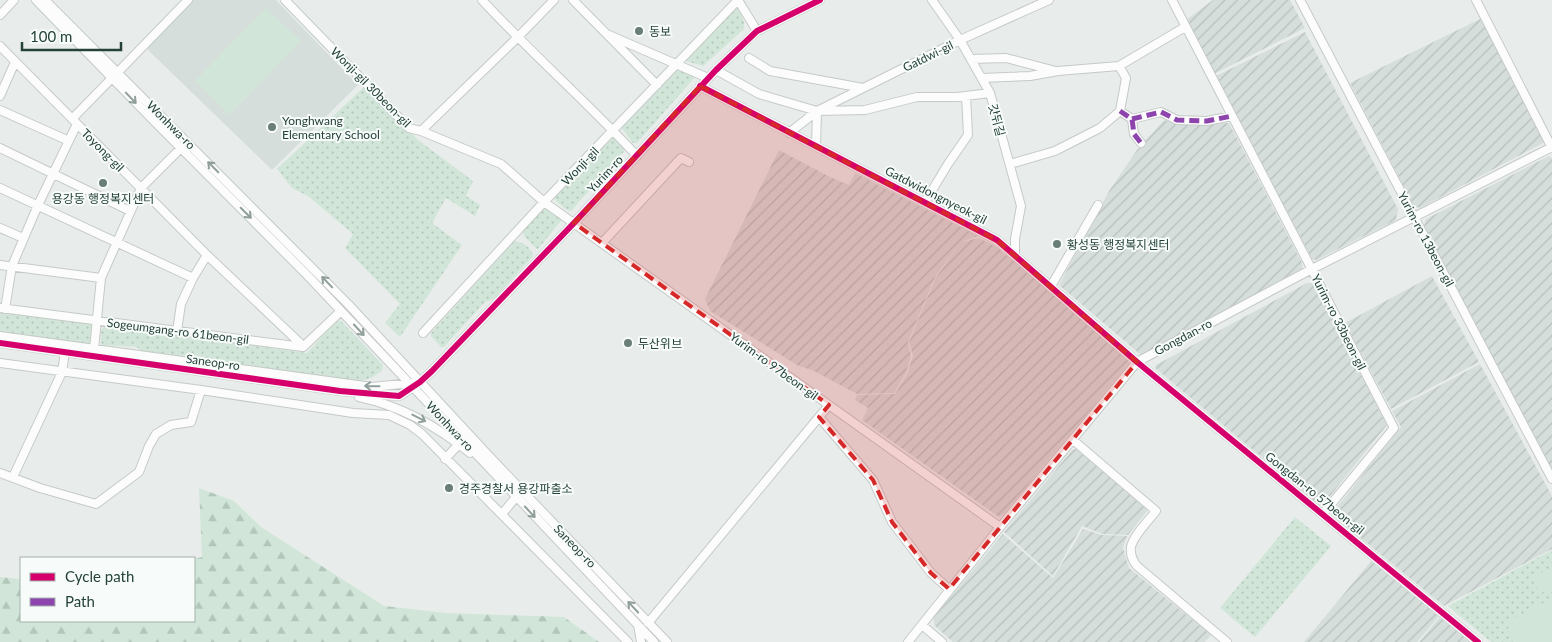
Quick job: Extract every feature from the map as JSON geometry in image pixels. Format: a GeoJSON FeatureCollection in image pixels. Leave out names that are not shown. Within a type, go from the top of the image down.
{"type":"FeatureCollection","features":[{"type":"Feature","properties":{"kind":"street"},"geometry":{"type":"LineString","coordinates":[[0,15],[14,0]]}},
{"type":"Feature","properties":{"kind":"street","name":"Wonhwa-ro"},"geometry":{"type":"LineString","coordinates":[[36,0],[348,304],[420,382]]}},
{"type":"Feature","properties":{"kind":"street","name":"Wonhwa-ro"},"geometry":{"type":"LineString","coordinates":[[45,0],[181,148],[341,311],[654,642]]}},
{"type":"Feature","properties":{"kind":"street"},"geometry":{"type":"LineString","coordinates":[[3,308],[12,266],[23,238],[69,140],[75,122],[115,75],[188,0]]}},
{"type":"Feature","properties":{"kind":"street","name":"Wonji-gil 30beon-gil"},"geometry":{"type":"LineString","coordinates":[[285,0],[409,128],[421,131],[501,164],[544,202],[574,224]]}},
{"type":"Feature","properties":{"kind":"street"},"geometry":{"type":"LineString","coordinates":[[482,0],[517,38],[613,130],[637,156]]}},
{"type":"Feature","properties":{"kind":"street"},"geometry":{"type":"LineString","coordinates":[[421,131],[554,0]]}},
{"type":"Feature","properties":{"kind":"street"},"geometry":{"type":"LineString","coordinates":[[573,0],[657,85]]}},
{"type":"Feature","properties":{"kind":"street"},"geometry":{"type":"LineString","coordinates":[[738,0],[757,31]]}},
{"type":"Feature","properties":{"kind":"street","name":"Wonji-gil"},"geometry":{"type":"LineString","coordinates":[[423,333],[544,202],[738,0]]}},
{"type":"Feature","properties":{"kind":"street","name":"Yurim-ro"},"geometry":{"type":"LineString","coordinates":[[420,382],[574,224],[716,70],[757,31],[820,0]]}},
{"type":"Feature","properties":{"kind":"street","name":"갓뒤길"},"geometry":{"type":"LineString","coordinates":[[932,0],[960,40],[990,93],[1021,206],[1015,239],[1015,254]]}},
{"type":"Feature","properties":{"kind":"street","name":"Gatdwi-gil"},"geometry":{"type":"LineString","coordinates":[[790,133],[817,111],[1039,2],[1049,0]]}},
{"type":"Feature","properties":{"kind":"street","name":"Yurim-ro 33beon-gil"},"geometry":{"type":"LineString","coordinates":[[1172,0],[1394,428],[1323,514]]}},
{"type":"Feature","properties":{"kind":"street","name":"Yurim-ro 13beon-gil"},"geometry":{"type":"LineString","coordinates":[[1300,0],[1552,479]]}},
{"type":"Feature","properties":{"kind":"street"},"geometry":{"type":"LineString","coordinates":[[1476,0],[1552,147]]}},
{"type":"Feature","properties":{"kind":"street"},"geometry":{"type":"LineString","coordinates":[[982,78],[1030,76],[1058,71],[1119,66],[1185,26]]}},
{"type":"Feature","properties":{"kind":"street"},"geometry":{"type":"LineString","coordinates":[[605,33],[708,78]]}},
{"type":"Feature","properties":{"kind":"street","name":"Toyong-gil"},"geometry":{"type":"LineString","coordinates":[[0,46],[207,255],[303,346]]}},
{"type":"Feature","properties":{"kind":"street"},"geometry":{"type":"LineString","coordinates":[[749,58],[770,71],[863,88]]}},
{"type":"Feature","properties":{"kind":"street","name":"Gatdwi-gil"},"geometry":{"type":"LineString","coordinates":[[971,59],[1006,58],[1058,71]]}},
{"type":"Feature","properties":{"kind":"street"},"geometry":{"type":"LineString","coordinates":[[0,96],[15,62]]}},
{"type":"Feature","properties":{"kind":"street"},"geometry":{"type":"LineString","coordinates":[[1010,164],[1056,151],[1100,128],[1120,111],[1126,78],[1119,66]]}},
{"type":"Feature","properties":{"kind":"street"},"geometry":{"type":"LineString","coordinates":[[716,70],[759,94],[817,111],[865,110],[917,97],[966,96],[990,93]]}},
{"type":"Feature","properties":{"kind":"street","name":"Gatdwidongnyeok-gil"},"geometry":{"type":"LineString","coordinates":[[700,86],[997,240],[1137,362]]}},
{"type":"Feature","properties":{"kind":"street"},"geometry":{"type":"LineString","coordinates":[[925,202],[968,135],[966,96]]}},
{"type":"Feature","properties":{"kind":"street"},"geometry":{"type":"LineString","coordinates":[[0,110],[69,140]]}},
{"type":"Feature","properties":{"kind":"street"},"geometry":{"type":"LineString","coordinates":[[816,146],[817,111]]}},
{"type":"Feature","properties":{"kind":"street"},"geometry":{"type":"LineString","coordinates":[[1120,111],[1132,119],[1160,112],[1178,120],[1207,120],[1232,116]]}},
{"type":"Feature","properties":{"kind":"street"},"geometry":{"type":"LineString","coordinates":[[1132,119],[1134,134],[1141,143]]}},
{"type":"Feature","properties":{"kind":"street","name":"Gongdan-ro"},"geometry":{"type":"LineString","coordinates":[[908,642],[949,589],[1137,362],[1312,269],[1552,147]]}},
{"type":"Feature","properties":{"kind":"street"},"geometry":{"type":"LineString","coordinates":[[0,148],[130,211]]}},
{"type":"Feature","properties":{"kind":"street","name":"Wonhwa-ro"},"geometry":{"type":"LineString","coordinates":[[94,349],[101,278],[116,243],[141,188],[181,148]]}},
{"type":"Feature","properties":{"kind":"street"},"geometry":{"type":"LineString","coordinates":[[602,243],[681,158],[689,162]]}},
{"type":"Feature","properties":{"kind":"street"},"geometry":{"type":"LineString","coordinates":[[0,188],[193,278]]}},
{"type":"Feature","properties":{"kind":"street"},"geometry":{"type":"LineString","coordinates":[[1051,286],[1098,205]]}},
{"type":"Feature","properties":{"kind":"street","name":"Yurim-ro 97beon-gil"},"geometry":{"type":"LineString","coordinates":[[574,224],[828,405],[819,417],[873,480],[892,522],[931,573],[949,589]]}},
{"type":"Feature","properties":{"kind":"street"},"geometry":{"type":"LineString","coordinates":[[0,228],[23,238]]}},
{"type":"Feature","properties":{"kind":"street"},"geometry":{"type":"LineString","coordinates":[[178,331],[181,304],[193,278],[207,255]]}},
{"type":"Feature","properties":{"kind":"street"},"geometry":{"type":"LineString","coordinates":[[0,265],[101,278]]}},
{"type":"Feature","properties":{"kind":"street","name":"Sogeumgang-ro 61beon-gil"},"geometry":{"type":"LineString","coordinates":[[3,308],[303,346]]}},
{"type":"Feature","properties":{"kind":"street"},"geometry":{"type":"LineString","coordinates":[[303,346],[341,311]]}},
{"type":"Feature","properties":{"kind":"street","name":"Saneop-ro"},"geometry":{"type":"LineString","coordinates":[[0,336],[372,386],[411,385],[420,382],[667,642]]}},
{"type":"Feature","properties":{"kind":"street","name":"Saneop-ro"},"geometry":{"type":"LineString","coordinates":[[0,343],[340,391],[399,396],[411,385]]}},
{"type":"Feature","properties":{"kind":"street"},"geometry":{"type":"LineString","coordinates":[[13,477],[62,372],[64,352]]}},
{"type":"Feature","properties":{"kind":"street","name":"Gongdan-ro 57beon-gil"},"geometry":{"type":"LineString","coordinates":[[1137,362],[1478,642]]}},
{"type":"Feature","properties":{"kind":"street"},"geometry":{"type":"LineString","coordinates":[[0,364],[389,415],[410,425],[422,434],[628,642]]}},
{"type":"Feature","properties":{"kind":"street"},"geometry":{"type":"LineString","coordinates":[[0,472],[40,488],[96,504],[139,472],[156,434],[171,425],[191,422],[201,390]]}},
{"type":"Feature","properties":{"kind":"street"},"geometry":{"type":"LineString","coordinates":[[340,391],[383,403],[423,420],[459,444],[497,477]]}},
{"type":"Feature","properties":{"kind":"street"},"geometry":{"type":"LineString","coordinates":[[355,396],[362,403],[364,413]]}},
{"type":"Feature","properties":{"kind":"street"},"geometry":{"type":"LineString","coordinates":[[364,413],[370,406],[376,403],[383,403]]}},
{"type":"Feature","properties":{"kind":"street"},"geometry":{"type":"LineString","coordinates":[[828,405],[1000,527]]}},
{"type":"Feature","properties":{"kind":"street"},"geometry":{"type":"LineString","coordinates":[[648,623],[819,417]]}},
{"type":"Feature","properties":{"kind":"street"},"geometry":{"type":"LineString","coordinates":[[1073,440],[1156,511],[1131,548],[1132,558],[1137,566],[1227,642]]}},
{"type":"Feature","properties":{"kind":"street"},"geometry":{"type":"LineString","coordinates":[[445,459],[459,444]]}},
{"type":"Feature","properties":{"kind":"street"},"geometry":{"type":"LineString","coordinates":[[502,514],[516,497]]}},
{"type":"Feature","properties":{"kind":"street"},"geometry":{"type":"LineString","coordinates":[[638,625],[641,642]]}},
{"type":"Feature","properties":{"kind":"street"},"geometry":{"type":"LineString","coordinates":[[922,625],[942,642]]}},
{"type":"Feature","properties":{"kind":"highlighted area"},"geometry":{"type":"Polygon","coordinates":[[[700,86],[997,240],[1137,362],[949,589],[931,573],[892,522],[873,480],[819,417],[829,405],[574,223],[700,86]]]}},
{"type":"Feature","properties":{"kind":"shaded area","name":"Yonghwang Elementary School"},"geometry":{"type":"Polygon","coordinates":[[[191,0],[276,0],[358,85],[272,170],[148,50],[148,43],[191,0]]]}},
{"type":"Feature","properties":{"kind":"shaded area"},"geometry":{"type":"Polygon","coordinates":[[[1213,0],[1290,0],[1305,28],[1214,74],[1186,20],[1213,0]]]}},
{"type":"Feature","properties":{"kind":"shaded area"},"geometry":{"type":"Polygon","coordinates":[[[1480,19],[1545,138],[1543,143],[1420,208],[1414,206],[1350,83],[1480,19]]]}},
{"type":"Feature","properties":{"kind":"shaded area"},"geometry":{"type":"Polygon","coordinates":[[[1305,32],[1398,209],[1396,220],[1316,260],[1312,259],[1216,76],[1305,32]]]}},
{"type":"Feature","properties":{"kind":"shaded area"},"geometry":{"type":"Polygon","coordinates":[[[1164,120],[1182,125],[1229,123],[1302,263],[1302,270],[1141,355],[1059,285],[1109,191],[1137,150],[1164,120]]]}},
{"type":"Feature","properties":{"kind":"shaded area"},"geometry":{"type":"Polygon","coordinates":[[[779,150],[849,185],[855,173],[978,236],[961,242],[935,277],[908,342],[911,356],[906,373],[894,393],[857,394],[814,371],[797,365],[710,311],[705,299],[779,150]]]}},
{"type":"Feature","properties":{"kind":"shaded area"},"geometry":{"type":"Polygon","coordinates":[[[1549,156],[1552,158],[1552,471],[1424,226],[1426,219],[1549,156]]]}},
{"type":"Feature","properties":{"kind":"shaded area"},"geometry":{"type":"Polygon","coordinates":[[[979,238],[997,247],[1128,359],[1129,363],[1003,515],[999,517],[862,420],[868,408],[855,400],[857,395],[895,394],[907,374],[913,356],[909,342],[935,279],[961,242],[979,238]]]}},
{"type":"Feature","properties":{"kind":"shaded area"},"geometry":{"type":"Polygon","coordinates":[[[1432,276],[1479,362],[1391,409],[1345,323],[1432,276]]]}},
{"type":"Feature","properties":{"kind":"shaded area"},"geometry":{"type":"Polygon","coordinates":[[[1307,283],[1313,283],[1387,425],[1323,505],[1319,505],[1155,368],[1156,365],[1307,283]]]}},
{"type":"Feature","properties":{"kind":"shaded area"},"geometry":{"type":"Polygon","coordinates":[[[1480,364],[1552,496],[1552,549],[1444,606],[1334,516],[1333,512],[1401,427],[1392,411],[1480,364]]]}},
{"type":"Feature","properties":{"kind":"shaded area"},"geometry":{"type":"Polygon","coordinates":[[[1076,449],[1147,508],[1147,511],[1128,535],[1103,534],[1082,526],[1053,576],[1004,532],[1072,450],[1076,449]]]}},
{"type":"Feature","properties":{"kind":"shaded area"},"geometry":{"type":"Polygon","coordinates":[[[1083,529],[1102,535],[1127,536],[1123,548],[1129,568],[1211,635],[1205,642],[953,642],[935,626],[933,618],[1003,534],[1053,578],[1083,529]]]}},
{"type":"Feature","properties":{"kind":"shaded area"},"geometry":{"type":"Polygon","coordinates":[[[1371,561],[1439,616],[1417,642],[1304,642],[1371,561]]]}},
{"type":"Feature","properties":{"kind":"shaded area"},"geometry":{"type":"Polygon","coordinates":[[[1440,617],[1470,642],[1419,642],[1440,617]]]}},
{"type":"Feature","properties":{"kind":"green space"},"geometry":{"type":"Polygon","coordinates":[[[735,7],[738,7],[744,22],[744,29],[703,66],[686,61],[686,57],[735,7]]]}},
{"type":"Feature","properties":{"kind":"green space"},"geometry":{"type":"Polygon","coordinates":[[[266,8],[301,41],[229,115],[195,81],[266,8]]]}},
{"type":"Feature","properties":{"kind":"green space"},"geometry":{"type":"Polygon","coordinates":[[[678,66],[695,77],[637,143],[633,143],[621,127],[678,66]]]}},
{"type":"Feature","properties":{"kind":"green space"},"geometry":{"type":"Polygon","coordinates":[[[365,86],[418,140],[473,181],[466,196],[480,205],[475,216],[446,198],[432,223],[462,245],[400,337],[385,323],[400,304],[345,248],[353,234],[308,196],[292,188],[277,169],[365,86]]]}},
{"type":"Feature","properties":{"kind":"green space"},"geometry":{"type":"Polygon","coordinates":[[[614,135],[627,148],[571,211],[567,210],[556,201],[555,197],[614,135]]]}},
{"type":"Feature","properties":{"kind":"green space"},"geometry":{"type":"Polygon","coordinates":[[[549,207],[564,217],[537,249],[524,236],[523,230],[544,208],[549,207]]]}},
{"type":"Feature","properties":{"kind":"green space"},"geometry":{"type":"Polygon","coordinates":[[[514,241],[526,246],[531,250],[533,256],[494,299],[485,302],[444,347],[441,347],[431,336],[431,333],[514,241]]]}},
{"type":"Feature","properties":{"kind":"green space"},"geometry":{"type":"Polygon","coordinates":[[[0,311],[88,321],[92,325],[90,342],[85,346],[0,334],[0,311]]]}},
{"type":"Feature","properties":{"kind":"green space"},"geometry":{"type":"Polygon","coordinates":[[[337,320],[341,321],[383,365],[382,371],[371,378],[361,381],[143,353],[137,347],[102,345],[101,342],[101,330],[106,325],[307,353],[337,320]]]}},
{"type":"Feature","properties":{"kind":"green space"},"geometry":{"type":"Polygon","coordinates":[[[199,488],[234,501],[261,527],[384,606],[446,613],[564,617],[599,642],[0,642],[0,577],[20,579],[20,622],[195,622],[195,559],[202,557],[199,488]]]}},
{"type":"Feature","properties":{"kind":"green space"},"geometry":{"type":"Polygon","coordinates":[[[1295,517],[1331,546],[1255,637],[1220,608],[1295,517]]]}},
{"type":"Feature","properties":{"kind":"green space"},"geometry":{"type":"Polygon","coordinates":[[[1552,550],[1552,642],[1491,642],[1448,606],[1552,550]]]}},
{"type":"Feature","properties":{"kind":"green space"},"geometry":{"type":"Polygon","coordinates":[[[1552,567],[1552,587],[1540,594],[1532,578],[1552,567]]]}},
{"type":"Feature","properties":{"kind":"green space"},"geometry":{"type":"Polygon","coordinates":[[[1552,598],[1552,642],[1516,642],[1506,623],[1552,598]]]}},
{"type":"Feature","properties":{"kind":"marked path"},"geometry":{"type":"LineString","coordinates":[[1120,111],[1132,119],[1134,134],[1141,143]]}},
{"type":"Feature","properties":{"kind":"marked path"},"geometry":{"type":"LineString","coordinates":[[1132,119],[1161,112],[1177,120],[1207,121],[1232,116]]}},
{"type":"Feature","properties":{"kind":"cycle path"},"geometry":{"type":"LineString","coordinates":[[0,343],[340,391],[399,396],[420,382],[432,371],[574,223],[716,70],[757,31],[820,0]]}},
{"type":"Feature","properties":{"kind":"cycle path"},"geometry":{"type":"LineString","coordinates":[[700,86],[997,240],[1137,362],[1478,642]]}},
{"type":"Feature","properties":{"kind":"place","name":"동보"},"geometry":{"type":"Point","coordinates":[639,31]}},
{"type":"Feature","properties":{"kind":"place","name":"Yonghwang Elementary School"},"geometry":{"type":"Point","coordinates":[272,127]}},
{"type":"Feature","properties":{"kind":"place","name":"용강동 행정복지센터"},"geometry":{"type":"Point","coordinates":[103,183]}},
{"type":"Feature","properties":{"kind":"place","name":"황성동 행정복지센터"},"geometry":{"type":"Point","coordinates":[1057,244]}},
{"type":"Feature","properties":{"kind":"place","name":"두산위브"},"geometry":{"type":"Point","coordinates":[628,343]}},
{"type":"Feature","properties":{"kind":"place","name":"경주경찰서 용강파출소"},"geometry":{"type":"Point","coordinates":[449,488]}}]}
